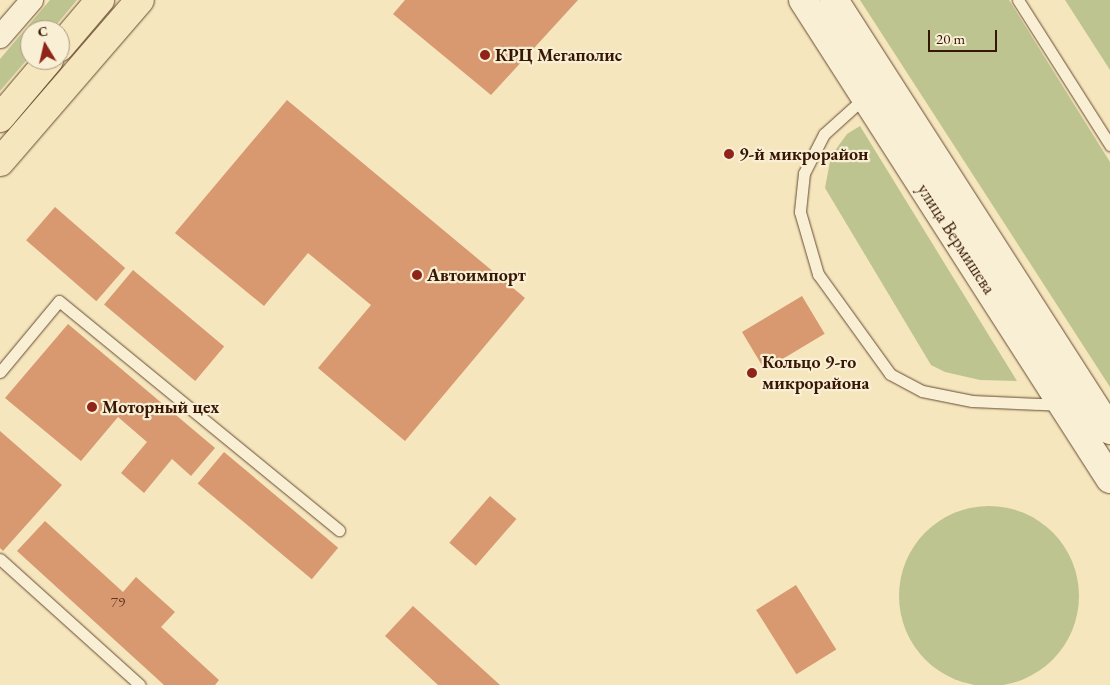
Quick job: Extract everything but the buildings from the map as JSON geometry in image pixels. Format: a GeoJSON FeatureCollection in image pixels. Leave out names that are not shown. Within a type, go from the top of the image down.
{"type":"FeatureCollection","features":[{"type":"Feature","properties":{"kind":"main road"},"geometry":{"type":"LineString","coordinates":[[70,35],[100,0]]}},
{"type":"Feature","properties":{"kind":"main road"},"geometry":{"type":"LineString","coordinates":[[0,162],[140,0]]}},
{"type":"Feature","properties":{"kind":"main road","name":"улица Вермишева"},"geometry":{"type":"LineString","coordinates":[[803,0],[1110,479]]}},
{"type":"Feature","properties":{"kind":"main road","name":"улица Вермишева"},"geometry":{"type":"LineString","coordinates":[[834,0],[1110,430]]}},
{"type":"Feature","properties":{"kind":"main road"},"geometry":{"type":"LineString","coordinates":[[0,118],[41,70]]}},
{"type":"Feature","properties":{"kind":"street"},"geometry":{"type":"LineString","coordinates":[[0,37],[32,0]]}},
{"type":"Feature","properties":{"kind":"lane"},"geometry":{"type":"LineString","coordinates":[[1018,0],[1110,145]]}},
{"type":"Feature","properties":{"kind":"lane"},"geometry":{"type":"LineString","coordinates":[[865,96],[824,134],[804,174],[800,212],[818,274],[890,374],[922,391],[972,401],[1063,405]]}},
{"type":"Feature","properties":{"kind":"lane"},"geometry":{"type":"LineString","coordinates":[[0,372],[59,302],[339,530]]}},
{"type":"Feature","properties":{"kind":"lane"},"geometry":{"type":"LineString","coordinates":[[0,560],[140,685]]}},
{"type":"Feature","properties":{"kind":"green space"},"geometry":{"type":"Polygon","coordinates":[[[50,0],[77,0],[60,20],[33,20],[50,0]]]}},
{"type":"Feature","properties":{"kind":"green space"},"geometry":{"type":"Polygon","coordinates":[[[860,0],[1009,0],[1110,162],[1110,387],[860,0]]]}},
{"type":"Feature","properties":{"kind":"green space"},"geometry":{"type":"Polygon","coordinates":[[[1065,0],[1110,0],[1110,70],[1065,0]]]}},
{"type":"Feature","properties":{"kind":"green space"},"geometry":{"type":"Polygon","coordinates":[[[20,35],[20,68],[0,91],[0,59],[20,35]]]}},
{"type":"Feature","properties":{"kind":"green space"},"geometry":{"type":"Polygon","coordinates":[[[860,126],[1017,381],[980,380],[945,372],[931,365],[825,188],[831,156],[847,134],[860,126]]]}},
{"type":"Feature","properties":{"kind":"green space"},"geometry":{"type":"Polygon","coordinates":[[[980,506],[998,506],[1024,512],[1053,532],[1073,561],[1078,578],[1078,614],[1073,631],[1053,660],[1024,680],[1007,685],[980,686],[963,683],[946,676],[919,653],[909,639],[902,622],[899,605],[899,587],[902,570],[909,553],[932,526],[946,516],[963,509],[980,506]]]}},
{"type":"Feature","properties":{"kind":"place","name":"КРЦ Мегаполис"},"geometry":{"type":"Point","coordinates":[485,55]}},
{"type":"Feature","properties":{"kind":"place","name":"9-й микрорайон"},"geometry":{"type":"Point","coordinates":[729,154]}},
{"type":"Feature","properties":{"kind":"place","name":"Автоимпорт"},"geometry":{"type":"Point","coordinates":[417,275]}},
{"type":"Feature","properties":{"kind":"place","name":"Кольцо 9-го микрорайона"},"geometry":{"type":"Point","coordinates":[752,373]}},
{"type":"Feature","properties":{"kind":"place","name":"Моторный цех"},"geometry":{"type":"Point","coordinates":[92,407]}}]}
